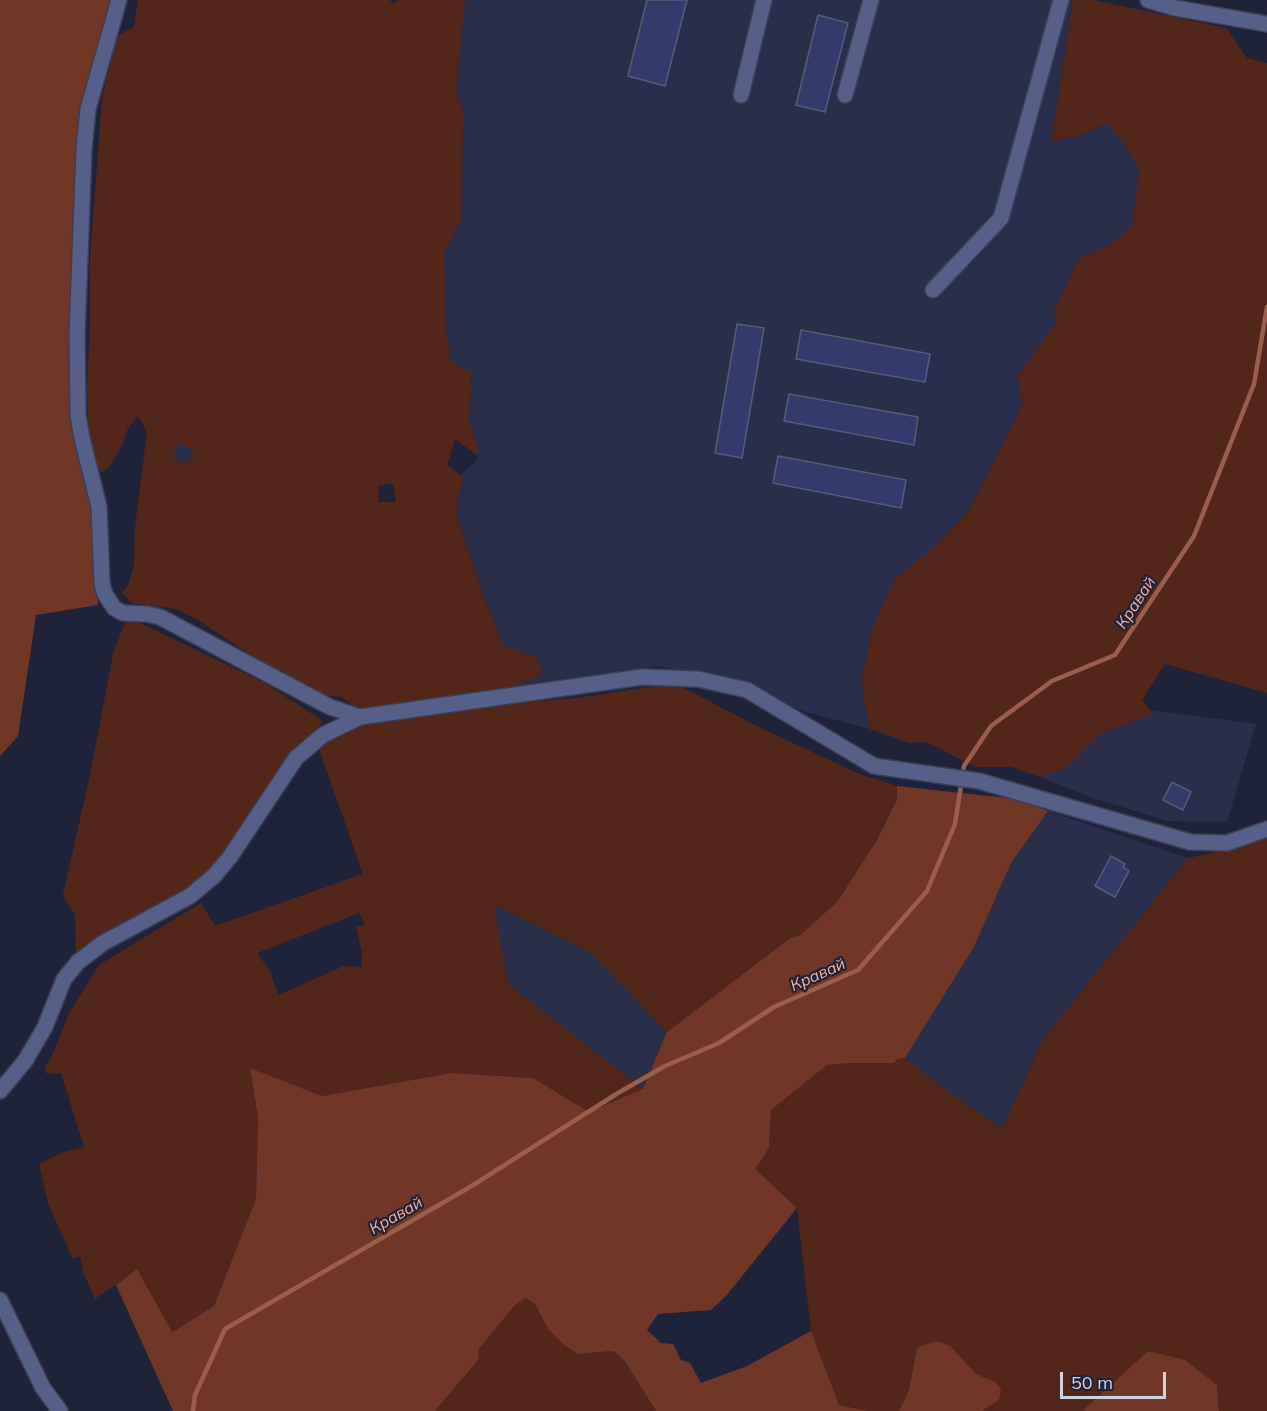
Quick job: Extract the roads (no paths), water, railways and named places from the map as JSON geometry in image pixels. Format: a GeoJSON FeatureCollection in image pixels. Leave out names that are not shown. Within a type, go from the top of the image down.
{"type":"FeatureCollection","features":[{"type":"Feature","properties":{"kind":"street"},"geometry":{"type":"LineString","coordinates":[[119,0],[88,109],[84,149],[77,334],[78,414],[99,507],[102,584],[105,594],[114,608],[123,613],[160,617],[330,707],[360,717]]}},
{"type":"Feature","properties":{"kind":"street"},"geometry":{"type":"LineString","coordinates":[[741,95],[765,0]]}},
{"type":"Feature","properties":{"kind":"street"},"geometry":{"type":"LineString","coordinates":[[845,95],[871,0]]}},
{"type":"Feature","properties":{"kind":"street"},"geometry":{"type":"LineString","coordinates":[[933,290],[1001,218],[1061,0]]}},
{"type":"Feature","properties":{"kind":"street"},"geometry":{"type":"LineString","coordinates":[[1148,0],[1175,8],[1267,24]]}},
{"type":"Feature","properties":{"kind":"street"},"geometry":{"type":"LineString","coordinates":[[0,1091],[25,1061],[45,1028],[64,979],[78,962],[103,943],[189,896],[214,876],[230,857],[296,758],[323,735],[360,717],[642,677],[698,679],[747,690],[874,766],[979,781],[1190,842],[1227,843],[1267,830]]}},
{"type":"Feature","properties":{"kind":"street"},"geometry":{"type":"LineString","coordinates":[[0,1300],[43,1388],[60,1411]]}},
{"type":"Feature","properties":{"kind":"waterway","name":"Кравай"},"geometry":{"type":"LineString","coordinates":[[193,1411],[195,1395],[225,1329],[470,1187],[618,1093],[665,1066],[719,1043],[774,1007],[858,970],[927,891],[955,824],[964,766],[991,726],[1052,681],[1115,655],[1194,536],[1254,384],[1267,307]]}}]}
